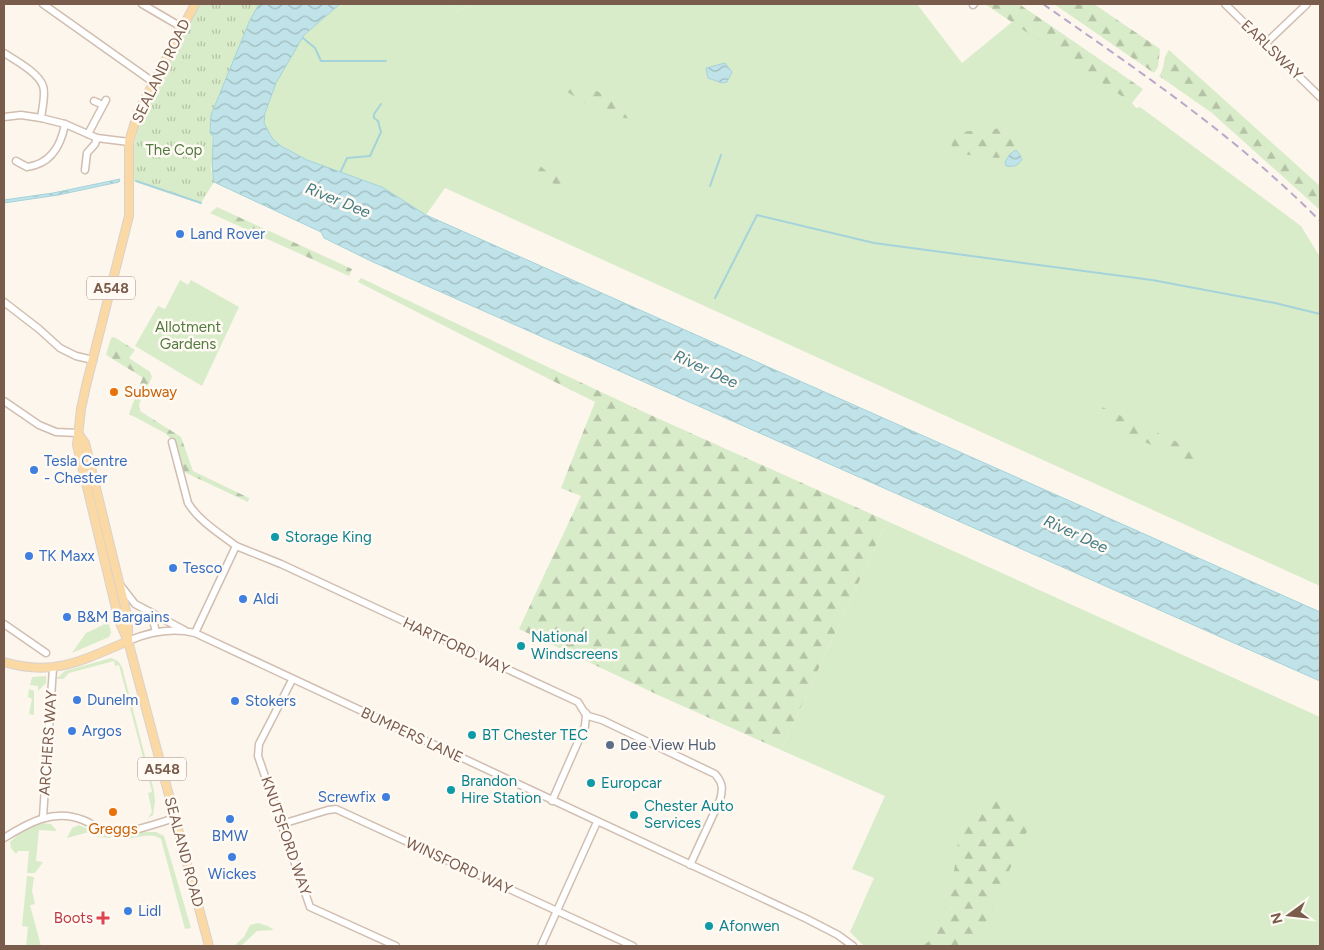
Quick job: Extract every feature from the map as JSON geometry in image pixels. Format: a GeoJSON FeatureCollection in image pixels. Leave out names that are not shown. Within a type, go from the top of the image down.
{"type":"FeatureCollection","features":[{"type":"Feature","properties":{"kind":"main road","name":"SEALAND ROAD"},"geometry":{"type":"LineString","coordinates":[[195,4],[138,112],[129,142],[129,216],[81,409],[77,445],[119,622],[128,641],[209,946]]}},
{"type":"Feature","properties":{"kind":"main road","name":"SEALAND ROAD"},"geometry":{"type":"LineString","coordinates":[[78,433],[85,443],[120,585],[128,619],[128,641]]}},
{"type":"Feature","properties":{"kind":"main road"},"geometry":{"type":"LineString","coordinates":[[4,662],[29,667],[53,668],[77,662],[128,641]]}},
{"type":"Feature","properties":{"kind":"street"},"geometry":{"type":"LineString","coordinates":[[43,4],[153,82]]}},
{"type":"Feature","properties":{"kind":"street"},"geometry":{"type":"LineString","coordinates":[[142,4],[183,28]]}},
{"type":"Feature","properties":{"kind":"street","name":"EARLSWAY"},"geometry":{"type":"LineString","coordinates":[[1224,4],[1320,96]]}},
{"type":"Feature","properties":{"kind":"street"},"geometry":{"type":"LineString","coordinates":[[1266,43],[1307,4]]}},
{"type":"Feature","properties":{"kind":"street"},"geometry":{"type":"LineString","coordinates":[[4,53],[36,75],[48,86],[41,118]]}},
{"type":"Feature","properties":{"kind":"street"},"geometry":{"type":"LineString","coordinates":[[88,134],[105,102],[94,101]]}},
{"type":"Feature","properties":{"kind":"street"},"geometry":{"type":"LineString","coordinates":[[4,117],[21,115],[41,118],[65,124],[98,138],[129,142]]}},
{"type":"Feature","properties":{"kind":"street"},"geometry":{"type":"LineString","coordinates":[[16,161],[22,169],[40,164],[52,156],[64,131],[65,124]]}},
{"type":"Feature","properties":{"kind":"street"},"geometry":{"type":"LineString","coordinates":[[85,170],[87,153],[98,138]]}},
{"type":"Feature","properties":{"kind":"street"},"geometry":{"type":"LineString","coordinates":[[4,302],[60,348],[76,356],[93,360]]}},
{"type":"Feature","properties":{"kind":"street"},"geometry":{"type":"LineString","coordinates":[[4,401],[39,425],[56,432],[78,433]]}},
{"type":"Feature","properties":{"kind":"street","name":"HARTFORD WAY"},"geometry":{"type":"LineString","coordinates":[[172,442],[188,503],[192,510],[236,546],[281,564],[562,694],[578,702],[588,716],[602,720],[715,774],[720,780],[722,790],[720,800],[690,865]]}},
{"type":"Feature","properties":{"kind":"street"},"geometry":{"type":"LineString","coordinates":[[194,634],[236,546]]}},
{"type":"Feature","properties":{"kind":"street"},"geometry":{"type":"LineString","coordinates":[[120,585],[135,604],[187,631]]}},
{"type":"Feature","properties":{"kind":"street"},"geometry":{"type":"LineString","coordinates":[[151,612],[156,632]]}},
{"type":"Feature","properties":{"kind":"street"},"geometry":{"type":"LineString","coordinates":[[4,624],[46,654]]}},
{"type":"Feature","properties":{"kind":"street","name":"BUMPERS LANE"},"geometry":{"type":"LineString","coordinates":[[128,641],[144,634],[166,630],[187,631],[807,919],[838,935],[852,946]]}},
{"type":"Feature","properties":{"kind":"street","name":"ARCHERS WAY"},"geometry":{"type":"LineString","coordinates":[[43,817],[53,668]]}},
{"type":"Feature","properties":{"kind":"street","name":"KNUTSFORD WAY"},"geometry":{"type":"LineString","coordinates":[[292,680],[259,744],[258,756],[310,907],[396,946]]}},
{"type":"Feature","properties":{"kind":"street"},"geometry":{"type":"LineString","coordinates":[[552,801],[585,726],[584,712]]}},
{"type":"Feature","properties":{"kind":"street","name":"WINSFORD WAY"},"geometry":{"type":"LineString","coordinates":[[282,824],[336,809],[633,946]]}},
{"type":"Feature","properties":{"kind":"street"},"geometry":{"type":"LineString","coordinates":[[4,838],[43,817],[63,815],[82,819],[98,828],[113,832],[129,831],[175,818]]}},
{"type":"Feature","properties":{"kind":"street"},"geometry":{"type":"LineString","coordinates":[[541,946],[597,822]]}},
{"type":"Feature","properties":{"kind":"green space","name":"The Cop"},"geometry":{"type":"Polygon","coordinates":[[[200,4],[259,4],[250,20],[211,115],[213,158],[211,169],[214,182],[201,203],[131,180],[131,158],[141,115],[200,4]]]}},
{"type":"Feature","properties":{"kind":"green space"},"geometry":{"type":"Polygon","coordinates":[[[340,4],[451,4],[457,12],[474,4],[917,4],[962,63],[1012,22],[1081,67],[1132,103],[1136,108],[1140,107],[1301,226],[1320,257],[1320,586],[445,188],[426,215],[382,187],[307,160],[281,146],[272,138],[263,122],[276,83],[304,35],[340,4]]]}},
{"type":"Feature","properties":{"kind":"green space"},"geometry":{"type":"Polygon","coordinates":[[[451,4],[474,4],[457,12],[451,4]]]}},
{"type":"Feature","properties":{"kind":"green space"},"geometry":{"type":"Polygon","coordinates":[[[985,4],[1019,4],[1143,89],[1132,103],[985,4]]]}},
{"type":"Feature","properties":{"kind":"green space"},"geometry":{"type":"Polygon","coordinates":[[[1054,4],[1094,4],[1160,49],[1158,67],[1154,73],[1054,4]]]}},
{"type":"Feature","properties":{"kind":"green space"},"geometry":{"type":"Polygon","coordinates":[[[1169,50],[1320,186],[1320,210],[1212,113],[1159,76],[1163,69],[1165,56],[1169,50]]]}},
{"type":"Feature","properties":{"kind":"green space"},"geometry":{"type":"Polygon","coordinates":[[[587,87],[624,103],[634,119],[605,113],[564,90],[587,87]]]}},
{"type":"Feature","properties":{"kind":"green space"},"geometry":{"type":"Polygon","coordinates":[[[1015,127],[1019,133],[1016,150],[1008,157],[981,157],[955,152],[951,144],[952,138],[960,132],[1015,127]]]}},
{"type":"Feature","properties":{"kind":"green space"},"geometry":{"type":"Polygon","coordinates":[[[537,163],[546,171],[564,179],[566,184],[552,183],[543,178],[532,168],[533,164],[537,163]]]}},
{"type":"Feature","properties":{"kind":"green space"},"geometry":{"type":"Polygon","coordinates":[[[217,207],[352,269],[349,276],[210,213],[217,207]]]}},
{"type":"Feature","properties":{"kind":"green space"},"geometry":{"type":"Polygon","coordinates":[[[361,278],[550,368],[547,378],[358,282],[361,278]]]}},
{"type":"Feature","properties":{"kind":"green space","name":"Allotment Gardens"},"geometry":{"type":"Polygon","coordinates":[[[180,280],[188,285],[191,280],[239,307],[202,386],[135,346],[158,306],[165,309],[180,280]]]}},
{"type":"Feature","properties":{"kind":"green space"},"geometry":{"type":"Polygon","coordinates":[[[114,337],[135,350],[129,358],[150,372],[152,377],[139,404],[140,411],[181,437],[193,471],[249,498],[248,502],[184,472],[177,445],[165,433],[129,414],[142,377],[106,355],[111,338],[114,337]]]}},
{"type":"Feature","properties":{"kind":"green space"},"geometry":{"type":"Polygon","coordinates":[[[550,368],[887,521],[781,750],[658,695],[519,629],[581,496],[561,488],[595,402],[547,378],[550,368]]]}},
{"type":"Feature","properties":{"kind":"green space"},"geometry":{"type":"Polygon","coordinates":[[[1102,407],[1203,454],[1203,463],[1186,462],[1100,420],[1096,414],[1097,408],[1102,407]]]}},
{"type":"Feature","properties":{"kind":"green space"},"geometry":{"type":"Polygon","coordinates":[[[887,521],[1320,717],[1320,946],[864,946],[850,932],[874,878],[852,869],[885,796],[781,750],[887,521]]]}},
{"type":"Feature","properties":{"kind":"green space"},"geometry":{"type":"Polygon","coordinates":[[[108,619],[111,633],[109,637],[72,653],[86,633],[103,625],[108,619]]]}},
{"type":"Feature","properties":{"kind":"green space"},"geometry":{"type":"Polygon","coordinates":[[[111,658],[118,661],[122,667],[154,791],[153,815],[142,822],[152,812],[148,793],[152,792],[119,665],[115,666],[114,661],[69,673],[63,679],[56,679],[65,671],[111,658]]]}},
{"type":"Feature","properties":{"kind":"green space"},"geometry":{"type":"Polygon","coordinates":[[[46,676],[46,683],[38,691],[38,686],[30,685],[32,677],[46,676]]]}},
{"type":"Feature","properties":{"kind":"green space"},"geometry":{"type":"Polygon","coordinates":[[[29,689],[34,691],[34,715],[29,714],[32,699],[28,697],[29,689]]]}},
{"type":"Feature","properties":{"kind":"green space"},"geometry":{"type":"Polygon","coordinates":[[[983,798],[1012,804],[1029,827],[975,946],[923,946],[934,937],[951,893],[961,822],[983,798]]]}},
{"type":"Feature","properties":{"kind":"green space"},"geometry":{"type":"Polygon","coordinates":[[[42,823],[51,824],[57,831],[39,830],[36,861],[43,862],[35,873],[27,873],[29,851],[18,851],[16,854],[11,848],[10,842],[21,832],[42,823]]]}},
{"type":"Feature","properties":{"kind":"green space"},"geometry":{"type":"Polygon","coordinates":[[[79,825],[103,835],[111,836],[110,838],[99,837],[89,832],[67,838],[72,828],[79,825]]]}},
{"type":"Feature","properties":{"kind":"green space"},"geometry":{"type":"Polygon","coordinates":[[[156,832],[164,836],[191,928],[185,929],[161,839],[148,835],[123,839],[123,836],[156,832]]]}},
{"type":"Feature","properties":{"kind":"green space"},"geometry":{"type":"Polygon","coordinates":[[[27,876],[34,877],[32,891],[35,904],[30,905],[41,946],[26,946],[28,927],[22,926],[27,876]]]}},
{"type":"Feature","properties":{"kind":"green space"},"geometry":{"type":"Polygon","coordinates":[[[258,923],[274,930],[257,931],[241,946],[234,946],[244,937],[250,925],[258,923]]]}},
{"type":"Feature","properties":{"kind":"water","name":"River Dee"},"geometry":{"type":"Polygon","coordinates":[[[259,4],[340,4],[304,35],[276,83],[265,113],[264,123],[272,138],[281,146],[307,160],[382,187],[426,215],[1320,612],[1320,681],[373,262],[324,238],[321,232],[214,182],[212,165],[213,136],[210,133],[211,115],[250,20],[259,4]]]}},
{"type":"Feature","properties":{"kind":"water"},"geometry":{"type":"Polygon","coordinates":[[[725,63],[732,72],[727,82],[722,83],[708,78],[706,68],[725,63]]]}},
{"type":"Feature","properties":{"kind":"water"},"geometry":{"type":"Polygon","coordinates":[[[1016,150],[1022,160],[1015,166],[1006,166],[1005,162],[1010,154],[1016,150]]]}},
{"type":"Feature","properties":{"kind":"water"},"geometry":{"type":"Polygon","coordinates":[[[120,179],[119,182],[58,195],[4,203],[4,200],[53,193],[120,179]]]}},
{"type":"Feature","properties":{"kind":"waterway"},"geometry":{"type":"LineString","coordinates":[[303,38],[315,48],[321,61],[386,61]]}},
{"type":"Feature","properties":{"kind":"waterway"},"geometry":{"type":"LineString","coordinates":[[341,171],[347,158],[370,156],[381,132],[378,121],[374,118],[374,114],[381,104]]}},
{"type":"Feature","properties":{"kind":"waterway"},"geometry":{"type":"LineString","coordinates":[[710,186],[721,155]]}},
{"type":"Feature","properties":{"kind":"waterway"},"geometry":{"type":"LineString","coordinates":[[136,181],[201,203]]}},
{"type":"Feature","properties":{"kind":"waterway"},"geometry":{"type":"LineString","coordinates":[[715,298],[757,215],[874,243],[1152,280],[1275,303],[1320,314]]}},
{"type":"Feature","properties":{"kind":"railway"},"geometry":{"type":"LineString","coordinates":[[1043,4],[1151,80],[1221,133],[1288,190],[1320,221]]}},
{"type":"Feature","properties":{"kind":"place","name":"Land Rover"},"geometry":{"type":"Point","coordinates":[180,234]}},
{"type":"Feature","properties":{"kind":"place","name":"Subway"},"geometry":{"type":"Point","coordinates":[114,392]}},
{"type":"Feature","properties":{"kind":"place","name":"Tesla Centre - Chester"},"geometry":{"type":"Point","coordinates":[34,470]}},
{"type":"Feature","properties":{"kind":"place","name":"Storage King"},"geometry":{"type":"Point","coordinates":[275,537]}},
{"type":"Feature","properties":{"kind":"place","name":"TK Maxx"},"geometry":{"type":"Point","coordinates":[29,556]}},
{"type":"Feature","properties":{"kind":"place","name":"Tesco"},"geometry":{"type":"Point","coordinates":[173,568]}},
{"type":"Feature","properties":{"kind":"place","name":"Aldi"},"geometry":{"type":"Point","coordinates":[243,599]}},
{"type":"Feature","properties":{"kind":"place","name":"B&M Bargains"},"geometry":{"type":"Point","coordinates":[67,617]}},
{"type":"Feature","properties":{"kind":"place","name":"National Windscreens"},"geometry":{"type":"Point","coordinates":[521,646]}},
{"type":"Feature","properties":{"kind":"place","name":"Dunelm"},"geometry":{"type":"Point","coordinates":[77,700]}},
{"type":"Feature","properties":{"kind":"place","name":"Stokers"},"geometry":{"type":"Point","coordinates":[235,701]}},
{"type":"Feature","properties":{"kind":"place","name":"Argos"},"geometry":{"type":"Point","coordinates":[72,731]}},
{"type":"Feature","properties":{"kind":"place","name":"BT Chester TEC"},"geometry":{"type":"Point","coordinates":[472,735]}},
{"type":"Feature","properties":{"kind":"place","name":"Dee View Hub"},"geometry":{"type":"Point","coordinates":[610,745]}},
{"type":"Feature","properties":{"kind":"place","name":"Europcar"},"geometry":{"type":"Point","coordinates":[591,783]}},
{"type":"Feature","properties":{"kind":"place","name":"Brandon Hire Station"},"geometry":{"type":"Point","coordinates":[451,790]}},
{"type":"Feature","properties":{"kind":"place","name":"Screwfix"},"geometry":{"type":"Point","coordinates":[386,797]}},
{"type":"Feature","properties":{"kind":"place","name":"Greggs"},"geometry":{"type":"Point","coordinates":[113,812]}},
{"type":"Feature","properties":{"kind":"place","name":"Chester Auto Services"},"geometry":{"type":"Point","coordinates":[634,815]}},
{"type":"Feature","properties":{"kind":"place","name":"BMW"},"geometry":{"type":"Point","coordinates":[230,819]}},
{"type":"Feature","properties":{"kind":"place","name":"Wickes"},"geometry":{"type":"Point","coordinates":[232,857]}},
{"type":"Feature","properties":{"kind":"place","name":"Lidl"},"geometry":{"type":"Point","coordinates":[128,911]}},
{"type":"Feature","properties":{"kind":"place","name":"Boots"},"geometry":{"type":"Point","coordinates":[103,918]}},
{"type":"Feature","properties":{"kind":"place","name":"Afonwen"},"geometry":{"type":"Point","coordinates":[709,926]}}]}
